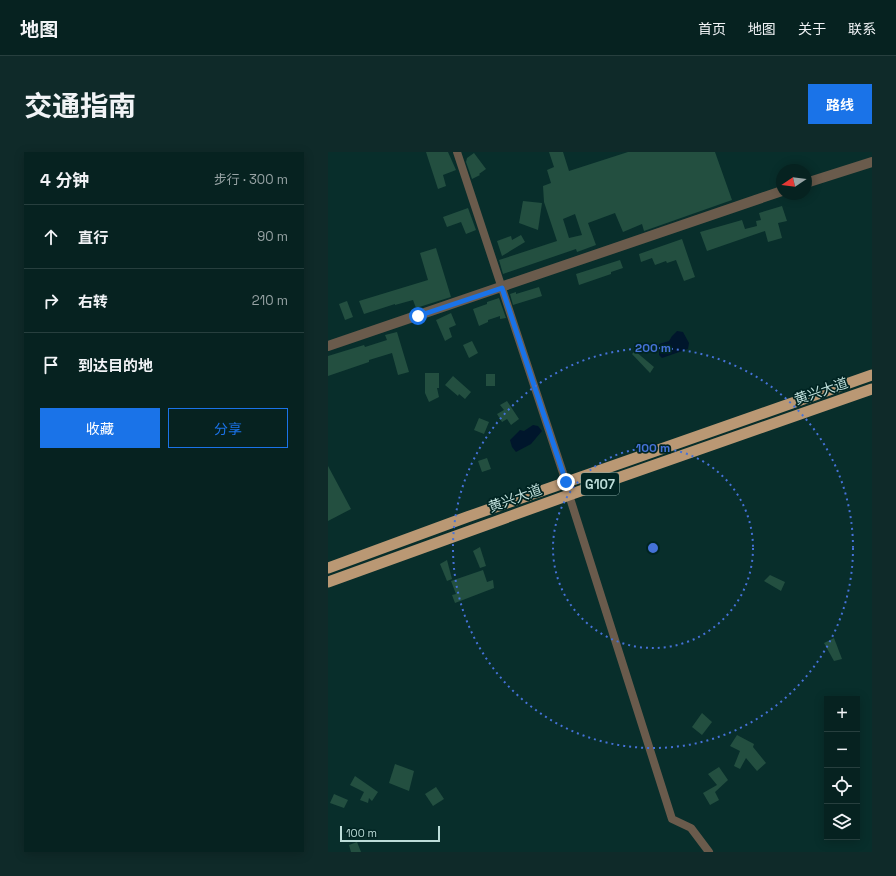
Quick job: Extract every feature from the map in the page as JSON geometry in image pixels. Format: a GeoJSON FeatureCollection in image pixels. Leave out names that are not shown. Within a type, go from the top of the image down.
{"type":"FeatureCollection","features":[{"type":"Feature","properties":{"kind":"highway","name":"黄兴大道"},"geometry":{"type":"LineString","coordinates":[[328,568],[566,482],[872,375]]}},
{"type":"Feature","properties":{"kind":"highway","name":"黄兴大道"},"geometry":{"type":"LineString","coordinates":[[328,582],[569,495],[872,389]]}},
{"type":"Feature","properties":{"kind":"street"},"geometry":{"type":"LineString","coordinates":[[457,152],[566,482]]}},
{"type":"Feature","properties":{"kind":"street"},"geometry":{"type":"LineString","coordinates":[[812,181],[872,162]]}},
{"type":"Feature","properties":{"kind":"street"},"geometry":{"type":"LineString","coordinates":[[328,346],[502,288],[776,193]]}},
{"type":"Feature","properties":{"kind":"street"},"geometry":{"type":"LineString","coordinates":[[569,495],[672,819],[691,828],[709,852]]}},
{"type":"Feature","properties":{"kind":"water"},"geometry":{"type":"Polygon","coordinates":[[[677,331],[683,332],[689,343],[688,349],[662,358],[659,355],[659,344],[669,341],[677,331]]]}},
{"type":"Feature","properties":{"kind":"water"},"geometry":{"type":"Polygon","coordinates":[[[533,425],[538,426],[542,431],[531,444],[516,452],[512,447],[510,440],[520,430],[524,431],[533,425]]]}},
{"type":"Feature","properties":{"kind":"building"},"geometry":{"type":"Polygon","coordinates":[[[426,152],[448,152],[456,170],[443,175],[446,186],[438,189],[426,152]]]}},
{"type":"Feature","properties":{"kind":"building"},"geometry":{"type":"Polygon","coordinates":[[[549,152],[563,152],[569,171],[628,152],[715,152],[732,200],[644,231],[642,224],[623,232],[615,213],[588,223],[596,245],[577,252],[576,249],[503,274],[499,260],[557,241],[544,202],[543,186],[551,183],[547,170],[554,167],[549,152]],[[575,214],[563,219],[569,238],[582,235],[575,214]]]}},
{"type":"Feature","properties":{"kind":"building"},"geometry":{"type":"Polygon","coordinates":[[[474,153],[486,169],[479,174],[480,175],[472,179],[466,162],[467,158],[474,153]]]}},
{"type":"Feature","properties":{"kind":"building"},"geometry":{"type":"Polygon","coordinates":[[[523,201],[542,203],[538,230],[519,223],[523,201]]]}},
{"type":"Feature","properties":{"kind":"building"},"geometry":{"type":"Polygon","coordinates":[[[782,206],[787,221],[778,223],[782,238],[768,242],[765,231],[707,251],[700,232],[742,220],[745,229],[757,226],[756,221],[761,220],[759,213],[782,206]]]}},
{"type":"Feature","properties":{"kind":"building"},"geometry":{"type":"Polygon","coordinates":[[[468,208],[476,230],[466,234],[461,222],[447,227],[443,217],[468,208]]]}},
{"type":"Feature","properties":{"kind":"building"},"geometry":{"type":"Polygon","coordinates":[[[521,235],[525,242],[502,256],[497,241],[511,236],[512,240],[521,235]]]}},
{"type":"Feature","properties":{"kind":"building"},"geometry":{"type":"Polygon","coordinates":[[[682,239],[695,277],[684,281],[676,260],[667,263],[666,261],[655,265],[652,258],[641,262],[639,254],[682,239]]]}},
{"type":"Feature","properties":{"kind":"building"},"geometry":{"type":"Polygon","coordinates":[[[436,248],[451,297],[416,308],[413,300],[364,314],[359,301],[428,280],[420,253],[436,248]]]}},
{"type":"Feature","properties":{"kind":"building"},"geometry":{"type":"Polygon","coordinates":[[[620,260],[623,268],[611,272],[611,274],[579,285],[576,274],[620,260]]]}},
{"type":"Feature","properties":{"kind":"building"},"geometry":{"type":"Polygon","coordinates":[[[539,287],[542,296],[513,305],[510,294],[516,292],[516,294],[539,287]]]}},
{"type":"Feature","properties":{"kind":"building"},"geometry":{"type":"Polygon","coordinates":[[[499,298],[506,318],[500,319],[500,316],[488,320],[488,322],[479,326],[473,309],[499,298]]]}},
{"type":"Feature","properties":{"kind":"building"},"geometry":{"type":"Polygon","coordinates":[[[347,301],[353,317],[345,320],[339,304],[347,301]]]}},
{"type":"Feature","properties":{"kind":"building"},"geometry":{"type":"Polygon","coordinates":[[[451,313],[456,325],[449,328],[452,337],[445,341],[436,320],[451,313]]]}},
{"type":"Feature","properties":{"kind":"building"},"geometry":{"type":"Polygon","coordinates":[[[397,332],[409,372],[398,375],[392,353],[328,376],[328,356],[387,340],[385,335],[397,332]]]}},
{"type":"Feature","properties":{"kind":"building"},"geometry":{"type":"Polygon","coordinates":[[[472,341],[478,353],[469,358],[463,345],[472,341]]]}},
{"type":"Feature","properties":{"kind":"building"},"geometry":{"type":"Polygon","coordinates":[[[635,351],[654,367],[650,373],[632,354],[635,351]]]}},
{"type":"Feature","properties":{"kind":"building"},"geometry":{"type":"Polygon","coordinates":[[[425,373],[439,373],[439,388],[437,388],[439,397],[429,402],[425,393],[425,373]]]}},
{"type":"Feature","properties":{"kind":"building"},"geometry":{"type":"Polygon","coordinates":[[[486,374],[495,374],[495,386],[486,386],[486,374]]]}},
{"type":"Feature","properties":{"kind":"building"},"geometry":{"type":"Polygon","coordinates":[[[453,376],[471,392],[465,399],[459,394],[458,396],[445,385],[453,376]]]}},
{"type":"Feature","properties":{"kind":"building"},"geometry":{"type":"Polygon","coordinates":[[[507,401],[519,419],[511,425],[507,419],[502,422],[497,414],[504,410],[500,405],[507,401]]]}},
{"type":"Feature","properties":{"kind":"building"},"geometry":{"type":"Polygon","coordinates":[[[479,418],[489,422],[484,434],[474,430],[479,418]]]}},
{"type":"Feature","properties":{"kind":"building"},"geometry":{"type":"Polygon","coordinates":[[[487,458],[491,469],[482,472],[478,461],[487,458]]]}},
{"type":"Feature","properties":{"kind":"building"},"geometry":{"type":"Polygon","coordinates":[[[328,466],[351,509],[328,521],[328,466]]]}},
{"type":"Feature","properties":{"kind":"building"},"geometry":{"type":"Polygon","coordinates":[[[480,547],[486,566],[480,568],[473,551],[480,547]]]}},
{"type":"Feature","properties":{"kind":"building"},"geometry":{"type":"Polygon","coordinates":[[[447,560],[452,579],[447,581],[440,564],[447,560]]]}},
{"type":"Feature","properties":{"kind":"building"},"geometry":{"type":"Polygon","coordinates":[[[483,570],[487,582],[493,580],[494,588],[455,603],[452,595],[456,594],[451,581],[483,570]]]}},
{"type":"Feature","properties":{"kind":"building"},"geometry":{"type":"Polygon","coordinates":[[[770,575],[785,582],[781,591],[764,581],[770,575]]]}},
{"type":"Feature","properties":{"kind":"building"},"geometry":{"type":"Polygon","coordinates":[[[834,638],[842,659],[834,661],[824,643],[834,638]]]}},
{"type":"Feature","properties":{"kind":"building"},"geometry":{"type":"Polygon","coordinates":[[[702,713],[712,722],[702,735],[692,727],[702,713]]]}},
{"type":"Feature","properties":{"kind":"building"},"geometry":{"type":"Polygon","coordinates":[[[737,735],[754,744],[753,747],[766,763],[757,771],[746,758],[740,769],[734,766],[740,751],[730,746],[737,735]]]}},
{"type":"Feature","properties":{"kind":"building"},"geometry":{"type":"Polygon","coordinates":[[[395,764],[414,771],[409,791],[389,783],[395,764]]]}},
{"type":"Feature","properties":{"kind":"building"},"geometry":{"type":"Polygon","coordinates":[[[719,767],[728,780],[715,792],[719,800],[710,805],[703,793],[717,785],[708,774],[719,767]]]}},
{"type":"Feature","properties":{"kind":"building"},"geometry":{"type":"Polygon","coordinates":[[[355,776],[378,792],[372,801],[369,798],[368,803],[360,800],[364,792],[350,785],[355,776]]]}},
{"type":"Feature","properties":{"kind":"building"},"geometry":{"type":"Polygon","coordinates":[[[436,787],[444,799],[433,806],[425,794],[436,787]]]}},
{"type":"Feature","properties":{"kind":"building"},"geometry":{"type":"Polygon","coordinates":[[[334,794],[348,800],[344,808],[330,803],[334,794]]]}},
{"type":"Feature","properties":{"kind":"building"},"geometry":{"type":"Polygon","coordinates":[[[357,842],[361,852],[351,852],[349,845],[357,842]]]}},
{"type":"Feature","properties":{"kind":"route"},"geometry":{"type":"LineString","coordinates":[[418,316],[502,288],[566,482]]}}]}
